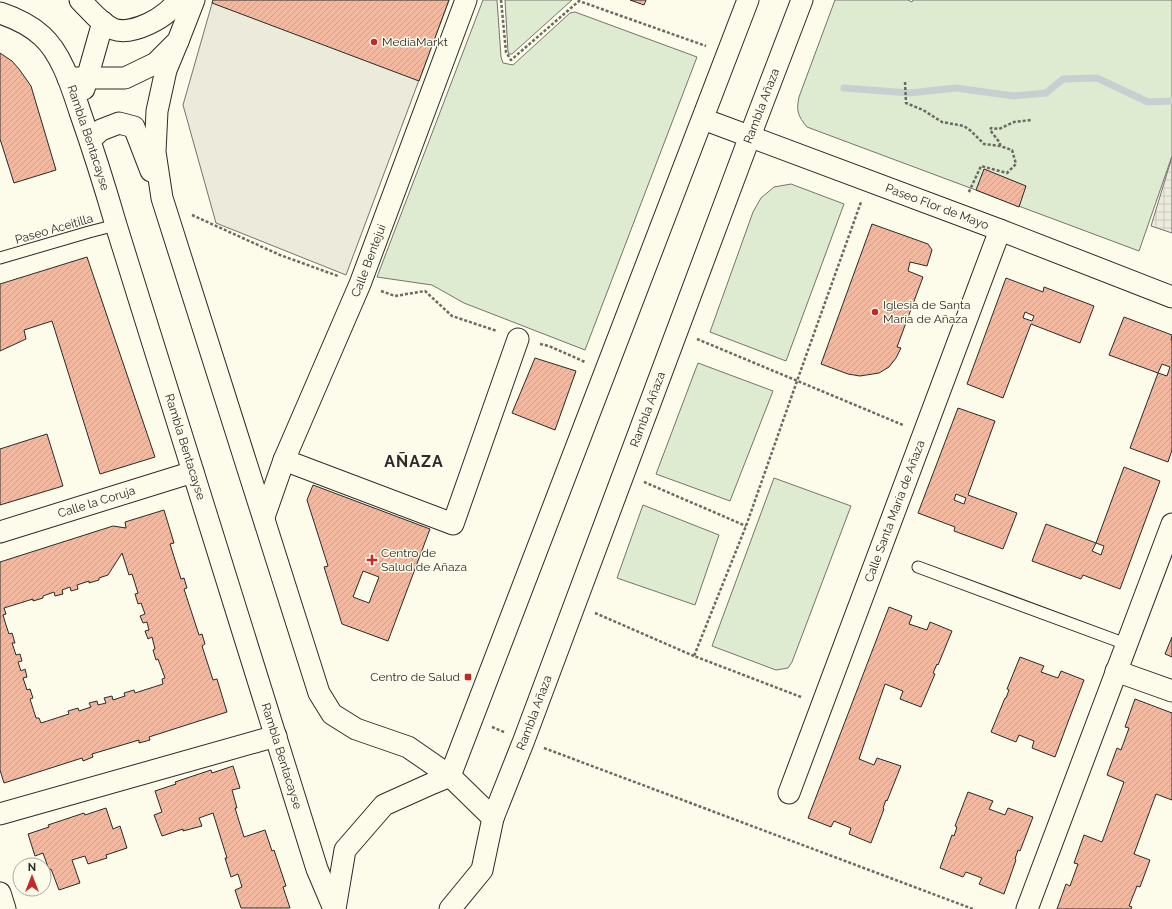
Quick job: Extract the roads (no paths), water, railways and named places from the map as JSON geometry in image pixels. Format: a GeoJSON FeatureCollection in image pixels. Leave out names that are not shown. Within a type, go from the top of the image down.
{"type":"FeatureCollection","features":[{"type":"Feature","properties":{"kind":"street"},"geometry":{"type":"LineString","coordinates":[[80,0],[103,22],[114,29],[129,31],[157,20],[174,6],[177,0]]}},
{"type":"Feature","properties":{"kind":"street"},"geometry":{"type":"LineString","coordinates":[[164,204],[155,152],[157,111],[166,70],[194,0]]}},
{"type":"Feature","properties":{"kind":"street","name":"Calle Bentejui"},"geometry":{"type":"LineString","coordinates":[[264,517],[284,460],[360,284],[466,0]]}},
{"type":"Feature","properties":{"kind":"street"},"geometry":{"type":"LineString","coordinates":[[334,909],[345,850],[384,805],[432,782],[450,776],[473,720],[748,0]]}},
{"type":"Feature","properties":{"kind":"street","name":"Rambla Añaza"},"geometry":{"type":"LineString","coordinates":[[450,909],[482,870],[493,818],[524,740],[802,0]]}},
{"type":"Feature","properties":{"kind":"street","name":"Rambla Bentacayse"},"geometry":{"type":"LineString","coordinates":[[0,12],[18,20],[43,36],[78,78],[80,112],[91,139],[116,225],[317,868],[334,909]]}},
{"type":"Feature","properties":{"kind":"street"},"geometry":{"type":"LineString","coordinates":[[103,22],[78,78],[124,78],[156,63],[178,41]]}},
{"type":"Feature","properties":{"kind":"street","name":"Paseo Flor de Mayo"},"geometry":{"type":"LineString","coordinates":[[702,119],[1172,296]]}},
{"type":"Feature","properties":{"kind":"street"},"geometry":{"type":"LineString","coordinates":[[91,139],[101,130],[119,123],[134,127],[164,204],[319,693],[332,714],[356,729],[408,747],[450,776],[493,818]]}},
{"type":"Feature","properties":{"kind":"street","name":"Calle Santa María de Añaza"},"geometry":{"type":"LineString","coordinates":[[789,793],[1000,230]]}},
{"type":"Feature","properties":{"kind":"street"},"geometry":{"type":"LineString","coordinates":[[284,460],[453,524],[518,339]]}},
{"type":"Feature","properties":{"kind":"street","name":"Calle la Coruja"},"geometry":{"type":"LineString","coordinates":[[0,532],[193,472]]}},
{"type":"Feature","properties":{"kind":"street"},"geometry":{"type":"LineString","coordinates":[[1027,909],[1172,524]]}},
{"type":"Feature","properties":{"kind":"street"},"geometry":{"type":"LineString","coordinates":[[1116,671],[1172,691]]}},
{"type":"Feature","properties":{"kind":"street"},"geometry":{"type":"LineString","coordinates":[[0,814],[276,736]]}},
{"type":"Feature","properties":{"kind":"street"},"geometry":{"type":"LineString","coordinates":[[0,893],[5,909]]}},
{"type":"Feature","properties":{"kind":"lane","name":"Paseo Aceitilla"},"geometry":{"type":"LineString","coordinates":[[0,258],[116,225]]}},
{"type":"Feature","properties":{"kind":"lane"},"geometry":{"type":"LineString","coordinates":[[918,567],[1126,644]]}},
{"type":"Feature","properties":{"kind":"waterway"},"geometry":{"type":"LineString","coordinates":[[844,88],[909,93],[956,88],[1014,96],[1046,93],[1063,79],[1097,78],[1148,102],[1172,101]]}},
{"type":"Feature","properties":{"kind":"place","name":"MediaMarkt"},"geometry":{"type":"Point","coordinates":[374,42]}},
{"type":"Feature","properties":{"kind":"place","name":"Iglesia de Santa María de Añaza"},"geometry":{"type":"Point","coordinates":[875,312]}},
{"type":"Feature","properties":{"kind":"place","name":"Centro de Salud de Añaza"},"geometry":{"type":"Point","coordinates":[372,560]}},
{"type":"Feature","properties":{"kind":"place","name":"Centro de Salud"},"geometry":{"type":"Point","coordinates":[468,677]}},
{"type":"Feature","properties":{"kind":"district","name":"AÑAZA"},"geometry":{"type":"Point","coordinates":[414,461]}}]}
